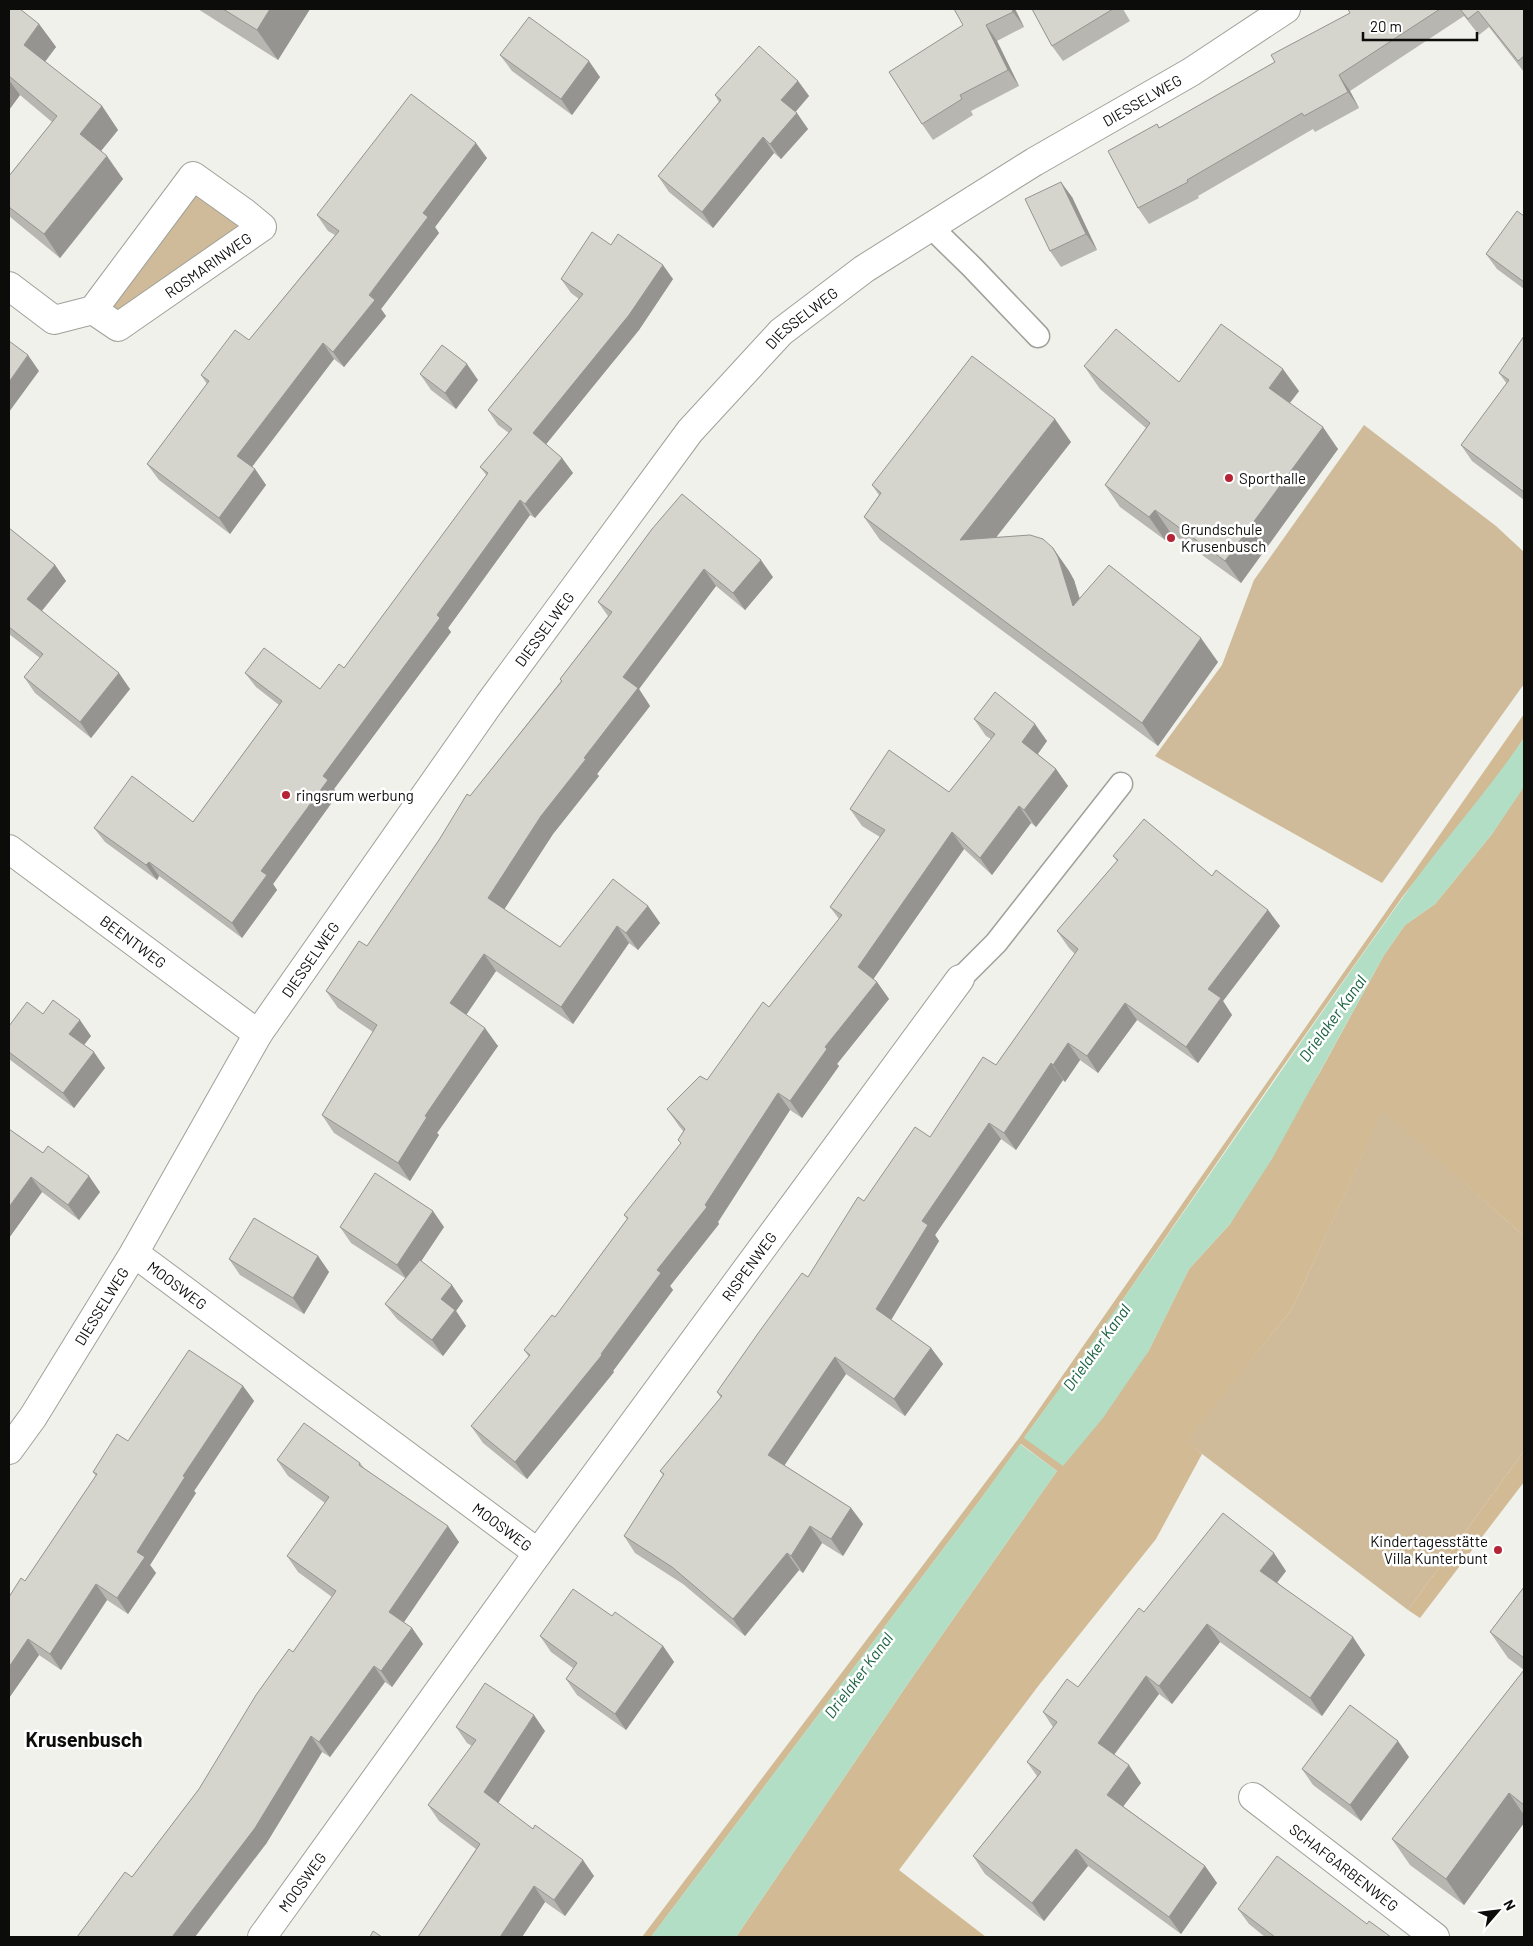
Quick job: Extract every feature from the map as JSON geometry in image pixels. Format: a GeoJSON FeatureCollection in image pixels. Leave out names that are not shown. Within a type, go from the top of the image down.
{"type":"FeatureCollection","features":[{"type":"Feature","properties":{"kind":"street","name":"DIESSELWEG"},"geometry":{"type":"LineString","coordinates":[[9,1450],[33,1417],[134,1253],[258,1034],[489,704],[690,432],[781,332],[864,269],[1034,162],[1191,72],[1286,9]]}},
{"type":"Feature","properties":{"kind":"street","name":"ROSMARINWEG"},"geometry":{"type":"LineString","coordinates":[[193,176],[262,227],[118,327],[93,310],[193,176]]}},
{"type":"Feature","properties":{"kind":"street"},"geometry":{"type":"LineString","coordinates":[[9,286],[54,320],[93,310]]}},
{"type":"Feature","properties":{"kind":"street","name":"BEENTWEG"},"geometry":{"type":"LineString","coordinates":[[9,849],[258,1034]]}},
{"type":"Feature","properties":{"kind":"street","name":"RISPENWEG"},"geometry":{"type":"LineString","coordinates":[[538,1553],[960,979]]}},
{"type":"Feature","properties":{"kind":"street","name":"MOOSWEG"},"geometry":{"type":"LineString","coordinates":[[134,1253],[538,1553],[262,1937]]}},
{"type":"Feature","properties":{"kind":"street","name":"SCHAFGARBENWEG"},"geometry":{"type":"LineString","coordinates":[[1253,1797],[1435,1937]]}},
{"type":"Feature","properties":{"kind":"lane"},"geometry":{"type":"LineString","coordinates":[[931,227],[1038,336]]}},
{"type":"Feature","properties":{"kind":"lane"},"geometry":{"type":"LineString","coordinates":[[960,979],[996,942],[1122,784]]}},
{"type":"Feature","properties":{"kind":"shaded area"},"geometry":{"type":"Polygon","coordinates":[[[193,176],[262,227],[118,327],[93,310],[193,176]]]}},
{"type":"Feature","properties":{"kind":"shaded area"},"geometry":{"type":"Polygon","coordinates":[[[1364,425],[1496,526],[1524,552],[1524,684],[1382,883],[1155,756],[1222,665],[1254,580],[1364,425]]]}},
{"type":"Feature","properties":{"kind":"shaded area"},"geometry":{"type":"Polygon","coordinates":[[[1524,714],[1524,738],[1499,775],[1403,896],[1279,1072],[1091,1346],[1024,1438],[1148,1352],[1189,1269],[1230,1224],[1320,1072],[1384,955],[1405,925],[1435,904],[1492,834],[1524,785],[1524,1236],[1383,1111],[1292,1309],[1186,1441],[1202,1454],[1156,1539],[1039,1685],[899,1870],[986,1937],[736,1937],[909,1682],[1057,1471],[1021,1444],[651,1937],[642,1937],[1019,1438],[1524,714]]]}},
{"type":"Feature","properties":{"kind":"shaded area"},"geometry":{"type":"Polygon","coordinates":[[[1383,1110],[1524,1236],[1524,1451],[1408,1610],[1185,1441],[1292,1309],[1383,1110]]]}},
{"type":"Feature","properties":{"kind":"shaded area"},"geometry":{"type":"Polygon","coordinates":[[[1524,1451],[1524,1482],[1420,1618],[1408,1610],[1524,1451]]]}},
{"type":"Feature","properties":{"kind":"water","name":"Drielaker Kanal"},"geometry":{"type":"Polygon","coordinates":[[[1524,738],[1524,785],[1522,790],[1492,834],[1435,904],[1405,925],[1384,955],[1272,1159],[1230,1224],[1189,1269],[1148,1352],[1103,1418],[1063,1466],[1024,1438],[1401,900],[1524,738]]]}},
{"type":"Feature","properties":{"kind":"water","name":"Drielaker Kanal"},"geometry":{"type":"Polygon","coordinates":[[[1020,1444],[1057,1471],[909,1682],[736,1937],[651,1937],[980,1500],[1020,1444]]]}},
{"type":"Feature","properties":{"kind":"building"},"geometry":{"type":"Polygon","coordinates":[[[9,9],[20,9],[39,24],[24,45],[102,106],[80,134],[107,156],[44,234],[9,207],[9,176],[57,116],[9,76],[9,9]]]}},
{"type":"Feature","properties":{"kind":"building"},"geometry":{"type":"Polygon","coordinates":[[[223,9],[270,9],[257,30],[223,9]]]}},
{"type":"Feature","properties":{"kind":"building"},"geometry":{"type":"Polygon","coordinates":[[[954,9],[1012,9],[1013,12],[986,25],[1008,70],[960,95],[962,99],[922,124],[889,72],[963,25],[954,9]]]}},
{"type":"Feature","properties":{"kind":"building"},"geometry":{"type":"Polygon","coordinates":[[[1032,9],[1113,9],[1052,46],[1032,9]]]}},
{"type":"Feature","properties":{"kind":"building"},"geometry":{"type":"Polygon","coordinates":[[[1348,9],[1440,9],[1339,75],[1348,92],[1304,116],[1302,113],[1187,180],[1188,182],[1138,208],[1108,151],[1157,124],[1159,128],[1275,62],[1271,55],[1350,13],[1348,9]]]}},
{"type":"Feature","properties":{"kind":"building"},"geometry":{"type":"Polygon","coordinates":[[[1460,9],[1524,9],[1524,56],[1518,61],[1478,11],[1468,19],[1460,9]]]}},
{"type":"Feature","properties":{"kind":"building"},"geometry":{"type":"Polygon","coordinates":[[[529,17],[589,61],[561,99],[500,55],[529,17]]]}},
{"type":"Feature","properties":{"kind":"building"},"geometry":{"type":"Polygon","coordinates":[[[759,46],[798,81],[781,100],[797,113],[770,144],[763,137],[702,212],[658,176],[721,100],[715,95],[759,46]]]}},
{"type":"Feature","properties":{"kind":"building"},"geometry":{"type":"Polygon","coordinates":[[[411,94],[476,143],[423,213],[428,217],[369,295],[375,300],[333,352],[323,343],[237,456],[255,469],[219,518],[147,464],[209,381],[201,375],[235,330],[249,340],[339,231],[317,215],[411,94]]]}},
{"type":"Feature","properties":{"kind":"building"},"geometry":{"type":"Polygon","coordinates":[[[1061,182],[1086,234],[1050,251],[1025,199],[1061,182]]]}},
{"type":"Feature","properties":{"kind":"building"},"geometry":{"type":"Polygon","coordinates":[[[1517,211],[1524,216],[1524,282],[1486,254],[1517,211]]]}},
{"type":"Feature","properties":{"kind":"building"},"geometry":{"type":"Polygon","coordinates":[[[592,232],[611,245],[618,234],[663,265],[629,315],[533,433],[562,458],[525,504],[520,500],[437,615],[440,618],[323,776],[328,780],[261,871],[267,875],[232,923],[149,862],[146,865],[94,828],[132,776],[193,822],[282,701],[245,673],[264,648],[320,689],[339,664],[344,668],[488,473],[480,467],[512,429],[488,410],[583,294],[561,279],[592,232]]]}},
{"type":"Feature","properties":{"kind":"building","name":"Sporthalle"},"geometry":{"type":"Polygon","coordinates":[[[1221,324],[1283,369],[1269,388],[1323,427],[1225,561],[1155,510],[1149,517],[1105,485],[1150,423],[1084,366],[1116,329],[1179,382],[1221,324]]]}},
{"type":"Feature","properties":{"kind":"building"},"geometry":{"type":"Polygon","coordinates":[[[1524,336],[1524,492],[1461,445],[1509,380],[1499,373],[1524,336]]]}},
{"type":"Feature","properties":{"kind":"building"},"geometry":{"type":"Polygon","coordinates":[[[9,341],[28,355],[9,382],[9,341]]]}},
{"type":"Feature","properties":{"kind":"building"},"geometry":{"type":"Polygon","coordinates":[[[442,345],[467,364],[445,393],[420,374],[442,345]]]}},
{"type":"Feature","properties":{"kind":"building"},"geometry":{"type":"Polygon","coordinates":[[[972,356],[1055,419],[960,540],[1030,535],[1043,539],[1053,548],[1058,557],[1073,606],[1109,565],[1201,638],[1142,723],[864,517],[881,493],[872,485],[972,356]]]}},
{"type":"Feature","properties":{"kind":"building"},"geometry":{"type":"Polygon","coordinates":[[[682,494],[761,560],[733,593],[704,569],[623,677],[638,688],[541,816],[488,898],[560,947],[613,879],[648,906],[626,933],[617,926],[561,1007],[484,954],[450,1003],[485,1028],[425,1116],[427,1117],[398,1163],[322,1115],[377,1025],[326,991],[359,941],[367,946],[439,840],[467,794],[470,796],[562,681],[560,679],[612,612],[598,602],[652,529],[682,494]]]}},
{"type":"Feature","properties":{"kind":"building"},"geometry":{"type":"Polygon","coordinates":[[[9,528],[55,565],[27,599],[119,673],[80,722],[24,677],[43,654],[9,627],[9,528]]]}},
{"type":"Feature","properties":{"kind":"building"},"geometry":{"type":"Polygon","coordinates":[[[995,692],[1035,724],[1022,742],[1056,769],[1024,810],[1019,806],[980,858],[952,832],[858,967],[877,982],[825,1047],[827,1049],[790,1101],[778,1093],[705,1205],[707,1207],[657,1270],[661,1273],[602,1355],[515,1462],[471,1426],[530,1355],[524,1350],[552,1315],[555,1317],[628,1218],[624,1215],[681,1143],[678,1140],[685,1129],[667,1109],[700,1076],[707,1080],[763,1002],[769,1007],[842,915],[830,907],[885,830],[850,809],[889,750],[949,792],[995,734],[974,719],[995,692]]]}},
{"type":"Feature","properties":{"kind":"building"},"geometry":{"type":"Polygon","coordinates":[[[1144,819],[1212,876],[1216,870],[1268,910],[1208,989],[1221,998],[1186,1047],[1125,1003],[1087,1056],[1068,1043],[1053,1065],[1051,1063],[1004,1133],[989,1123],[922,1221],[928,1225],[876,1309],[931,1348],[894,1399],[835,1357],[768,1455],[851,1508],[831,1539],[810,1526],[791,1556],[787,1553],[733,1619],[672,1567],[624,1536],[664,1474],[660,1471],[722,1396],[717,1392],[802,1273],[808,1277],[858,1197],[864,1201],[915,1127],[930,1137],[983,1057],[996,1065],[1078,949],[1057,931],[1118,860],[1113,856],[1144,819]]]}},
{"type":"Feature","properties":{"kind":"building"},"geometry":{"type":"Polygon","coordinates":[[[53,1000],[80,1020],[69,1034],[94,1052],[63,1093],[9,1052],[9,1026],[27,1002],[43,1014],[53,1000]]]}},
{"type":"Feature","properties":{"kind":"building"},"geometry":{"type":"Polygon","coordinates":[[[9,1129],[43,1153],[48,1146],[89,1176],[68,1205],[31,1177],[9,1207],[9,1129]]]}},
{"type":"Feature","properties":{"kind":"building"},"geometry":{"type":"Polygon","coordinates":[[[375,1173],[433,1211],[397,1265],[340,1227],[375,1173]]]}},
{"type":"Feature","properties":{"kind":"building"},"geometry":{"type":"Polygon","coordinates":[[[254,1218],[318,1256],[293,1298],[229,1259],[254,1218]]]}},
{"type":"Feature","properties":{"kind":"building"},"geometry":{"type":"Polygon","coordinates":[[[420,1260],[452,1285],[441,1299],[455,1310],[432,1340],[385,1304],[420,1260]]]}},
{"type":"Feature","properties":{"kind":"building"},"geometry":{"type":"Polygon","coordinates":[[[189,1350],[243,1386],[183,1476],[185,1477],[137,1552],[145,1557],[117,1598],[96,1584],[50,1654],[28,1639],[9,1667],[9,1597],[21,1578],[25,1581],[97,1474],[93,1472],[117,1434],[128,1441],[189,1350]]]}},
{"type":"Feature","properties":{"kind":"building"},"geometry":{"type":"Polygon","coordinates":[[[304,1423],[360,1463],[359,1465],[448,1526],[389,1612],[412,1628],[381,1671],[374,1666],[319,1742],[311,1736],[255,1828],[172,1937],[77,1937],[125,1872],[132,1877],[199,1789],[256,1695],[289,1649],[293,1652],[336,1591],[287,1556],[329,1497],[277,1460],[304,1423]]]}},
{"type":"Feature","properties":{"kind":"building"},"geometry":{"type":"Polygon","coordinates":[[[1223,1513],[1274,1553],[1260,1571],[1353,1637],[1310,1698],[1207,1624],[1159,1686],[1146,1676],[1098,1743],[1129,1765],[1107,1795],[1205,1866],[1169,1917],[1076,1849],[1032,1903],[973,1856],[1041,1772],[1027,1762],[1057,1722],[1043,1712],[1067,1679],[1078,1687],[1139,1608],[1144,1612],[1223,1513]]]}},
{"type":"Feature","properties":{"kind":"building"},"geometry":{"type":"Polygon","coordinates":[[[1524,1587],[1524,1658],[1490,1632],[1524,1587]]]}},
{"type":"Feature","properties":{"kind":"building"},"geometry":{"type":"Polygon","coordinates":[[[573,1589],[612,1616],[615,1612],[663,1646],[615,1714],[566,1679],[577,1663],[540,1636],[573,1589]]]}},
{"type":"Feature","properties":{"kind":"building"},"geometry":{"type":"Polygon","coordinates":[[[1524,1670],[1524,1805],[1509,1793],[1446,1879],[1392,1839],[1524,1670]]]}},
{"type":"Feature","properties":{"kind":"building"},"geometry":{"type":"Polygon","coordinates":[[[485,1683],[534,1715],[484,1792],[533,1829],[535,1825],[583,1860],[554,1900],[534,1886],[500,1937],[418,1937],[480,1844],[428,1805],[476,1740],[456,1727],[485,1683]]]}},
{"type":"Feature","properties":{"kind":"building"},"geometry":{"type":"Polygon","coordinates":[[[1350,1705],[1398,1741],[1350,1805],[1302,1769],[1350,1705]]]}},
{"type":"Feature","properties":{"kind":"building"},"geometry":{"type":"Polygon","coordinates":[[[1277,1856],[1367,1924],[1369,1921],[1391,1937],[1275,1937],[1238,1909],[1277,1856]]]}},
{"type":"Feature","properties":{"kind":"building"},"geometry":{"type":"Polygon","coordinates":[[[373,1931],[382,1937],[370,1937],[373,1931]]]}},
{"type":"Feature","properties":{"kind":"place","name":"Sporthalle"},"geometry":{"type":"Point","coordinates":[1229,478]}},
{"type":"Feature","properties":{"kind":"place","name":"Grundschule Krusenbusch"},"geometry":{"type":"Point","coordinates":[1171,538]}},
{"type":"Feature","properties":{"kind":"place","name":"ringsrum werbung"},"geometry":{"type":"Point","coordinates":[286,795]}},
{"type":"Feature","properties":{"kind":"place","name":"Kindertagesstätte Villa Kunterbunt"},"geometry":{"type":"Point","coordinates":[1498,1550]}},
{"type":"Feature","properties":{"kind":"district","name":"Krusenbusch"},"geometry":{"type":"Point","coordinates":[84,1739]}}]}
